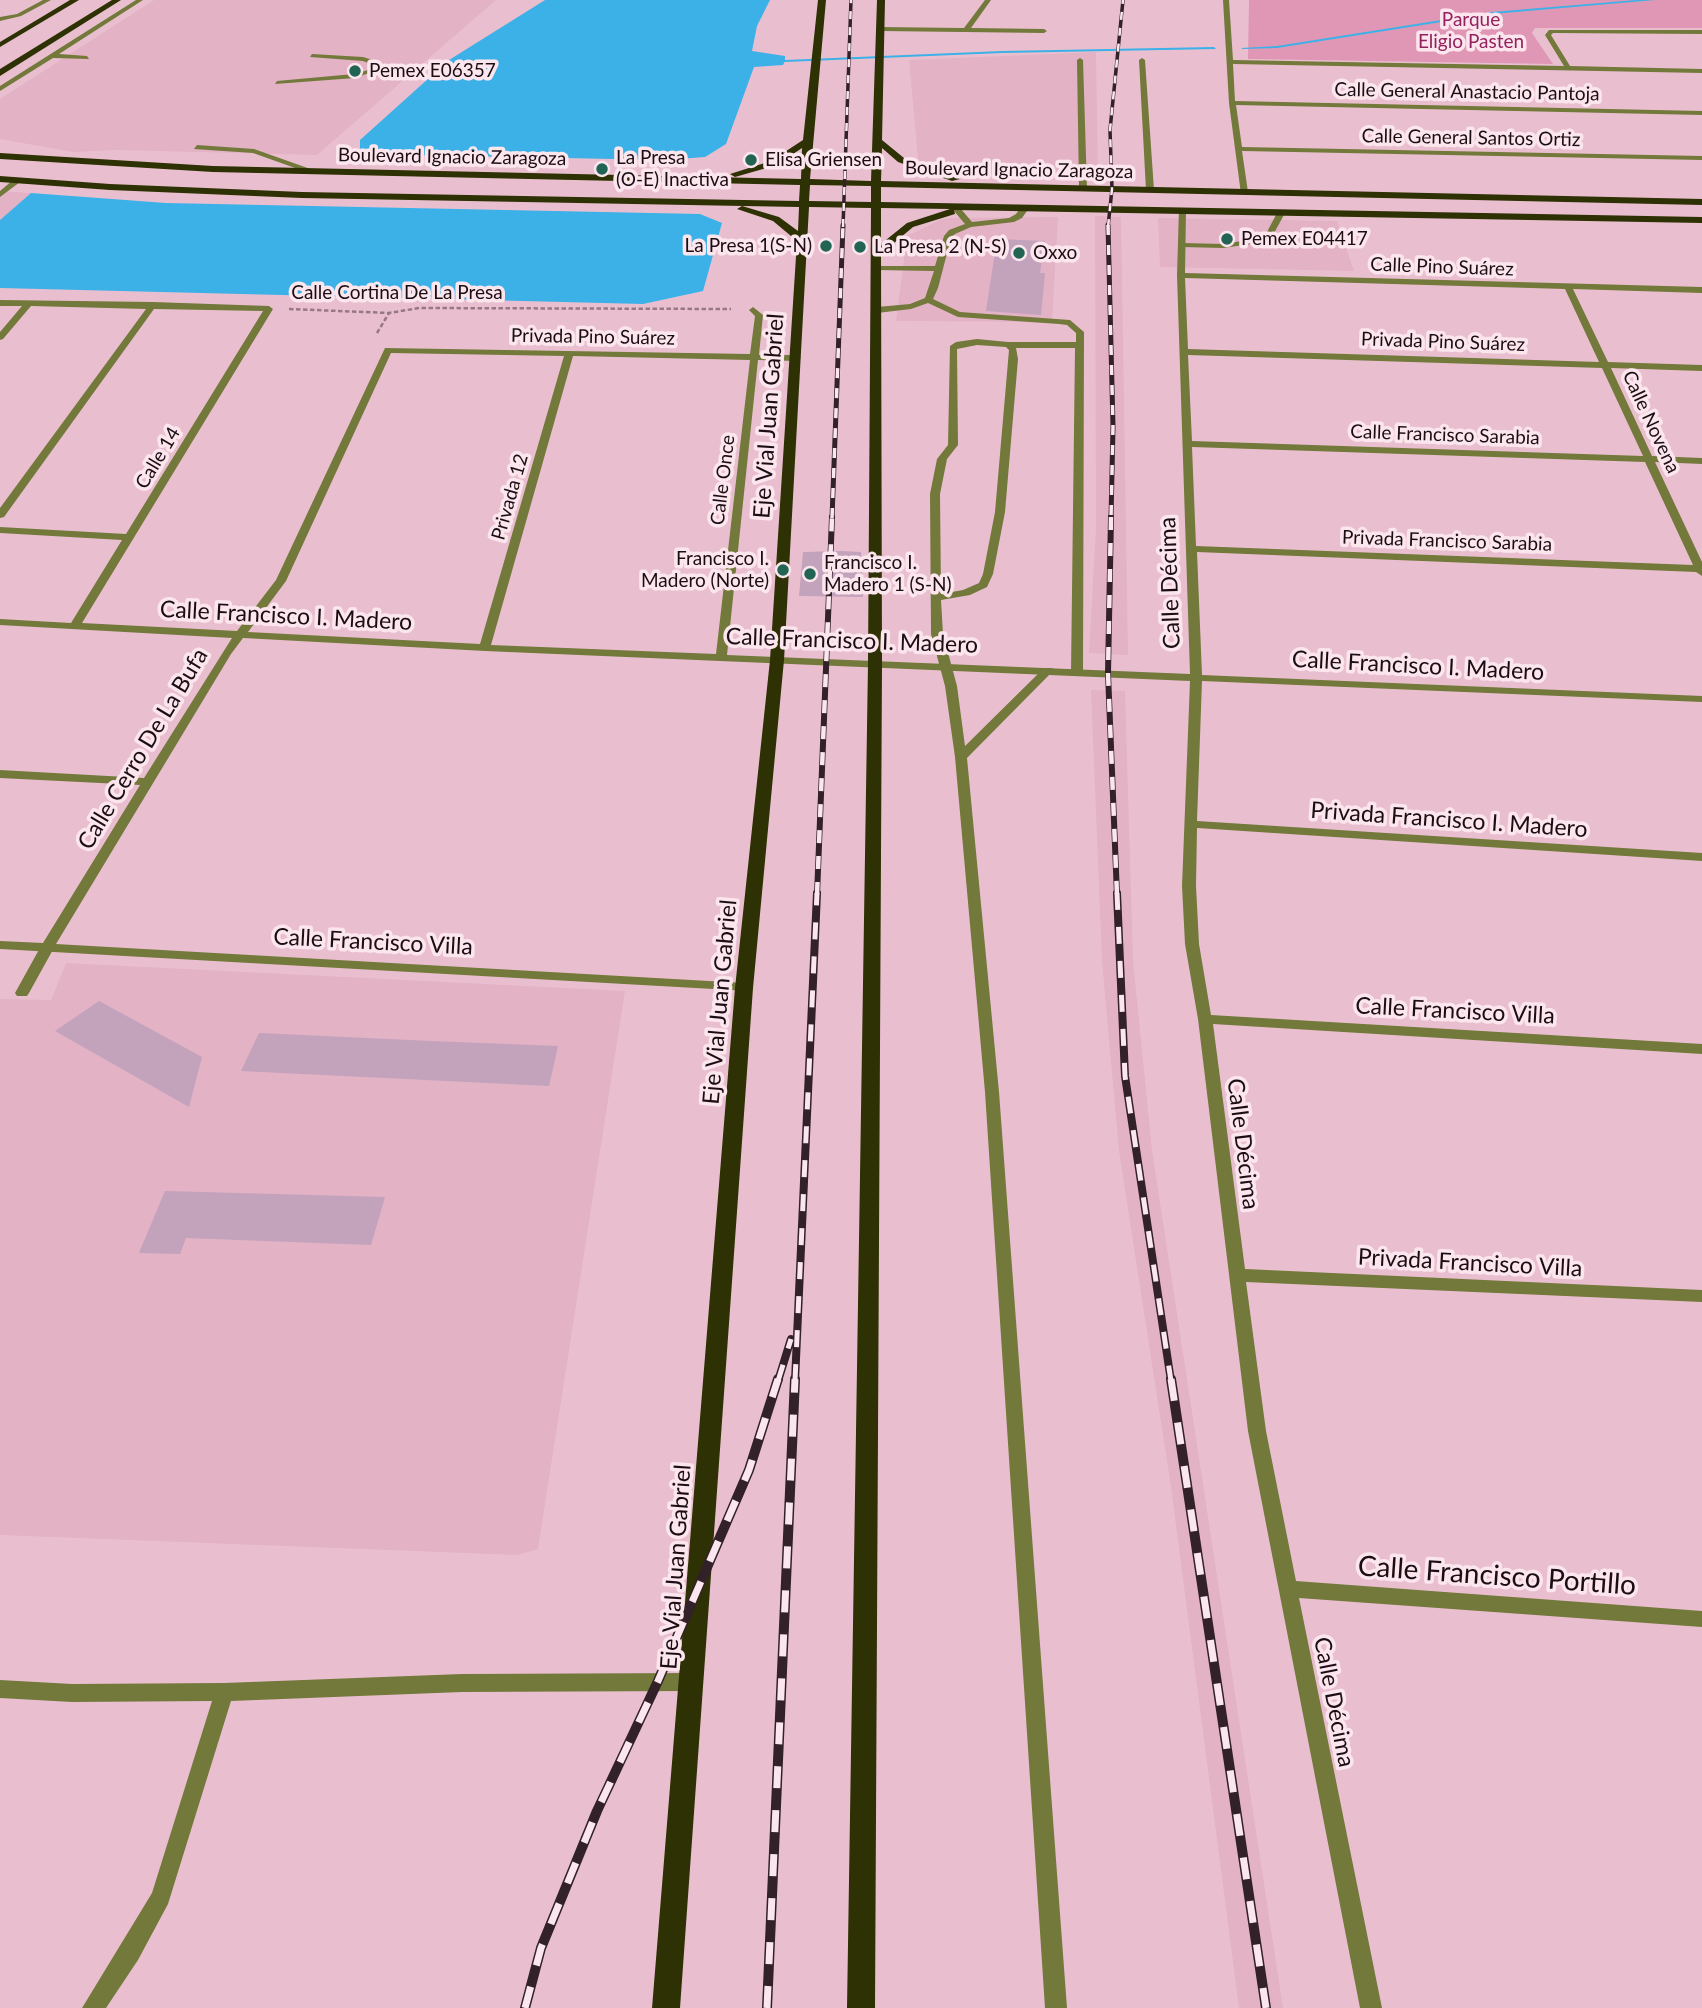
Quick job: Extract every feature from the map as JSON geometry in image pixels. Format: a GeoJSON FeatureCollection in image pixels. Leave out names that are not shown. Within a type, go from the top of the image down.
{"type":"FeatureCollection","features":[{"type":"Feature","properties":{"kind":"main road"},"geometry":{"type":"LineString","coordinates":[[0,73],[11,50],[75,0]]}},
{"type":"Feature","properties":{"kind":"main road"},"geometry":{"type":"LineString","coordinates":[[11,50],[117,0]]}},
{"type":"Feature","properties":{"kind":"main road","name":"Eje Vial Juan Gabriel"},"geometry":{"type":"LineString","coordinates":[[666,2008],[744,988],[777,660],[797,358],[807,141],[822,0]]}},
{"type":"Feature","properties":{"kind":"main road"},"geometry":{"type":"LineString","coordinates":[[862,2008],[875,663],[876,185],[881,0]]}},
{"type":"Feature","properties":{"kind":"main road"},"geometry":{"type":"LineString","coordinates":[[684,178],[723,176],[755,169],[789,155],[807,141]]}},
{"type":"Feature","properties":{"kind":"main road"},"geometry":{"type":"LineString","coordinates":[[878,141],[888,153],[918,169],[951,179],[1000,188]]}},
{"type":"Feature","properties":{"kind":"main road"},"geometry":{"type":"LineString","coordinates":[[0,150],[32,159]]}},
{"type":"Feature","properties":{"kind":"main road","name":"Boulevard Ignacio Zaragoza"},"geometry":{"type":"LineString","coordinates":[[0,156],[146,167],[315,172],[1702,202]]}},
{"type":"Feature","properties":{"kind":"main road"},"geometry":{"type":"LineString","coordinates":[[0,181],[34,182]]}},
{"type":"Feature","properties":{"kind":"main road","name":"Boulevard Ignacio Zaragoza"},"geometry":{"type":"LineString","coordinates":[[0,181],[302,195],[1702,220]]}},
{"type":"Feature","properties":{"kind":"main road"},"geometry":{"type":"LineString","coordinates":[[1054,209],[1078,198],[1077,194],[1069,189]]}},
{"type":"Feature","properties":{"kind":"main road"},"geometry":{"type":"LineString","coordinates":[[1182,211],[1188,204],[1201,200],[1308,194]]}},
{"type":"Feature","properties":{"kind":"main road"},"geometry":{"type":"LineString","coordinates":[[690,201],[763,214],[776,219],[803,240]]}},
{"type":"Feature","properties":{"kind":"main road"},"geometry":{"type":"LineString","coordinates":[[876,253],[910,225],[958,211],[982,208]]}},
{"type":"Feature","properties":{"kind":"street"},"geometry":{"type":"LineString","coordinates":[[0,19],[19,15],[48,0]]}},
{"type":"Feature","properties":{"kind":"street"},"geometry":{"type":"LineString","coordinates":[[0,89],[140,0]]}},
{"type":"Feature","properties":{"kind":"street"},"geometry":{"type":"LineString","coordinates":[[966,30],[988,0]]}},
{"type":"Feature","properties":{"kind":"street"},"geometry":{"type":"LineString","coordinates":[[1226,0],[1232,103],[1244,192]]}},
{"type":"Feature","properties":{"kind":"street"},"geometry":{"type":"LineString","coordinates":[[881,29],[1044,31]]}},
{"type":"Feature","properties":{"kind":"street"},"geometry":{"type":"LineString","coordinates":[[1568,68],[1548,35],[1551,32],[1702,32]]}},
{"type":"Feature","properties":{"kind":"street"},"geometry":{"type":"LineString","coordinates":[[11,50],[87,58]]}},
{"type":"Feature","properties":{"kind":"street"},"geometry":{"type":"LineString","coordinates":[[278,83],[355,76],[370,71],[376,65],[363,59],[312,56]]}},
{"type":"Feature","properties":{"kind":"street"},"geometry":{"type":"LineString","coordinates":[[1080,60],[1083,189]]}},
{"type":"Feature","properties":{"kind":"street"},"geometry":{"type":"LineString","coordinates":[[1142,60],[1150,190]]}},
{"type":"Feature","properties":{"kind":"street"},"geometry":{"type":"LineString","coordinates":[[1230,62],[1702,71]]}},
{"type":"Feature","properties":{"kind":"street","name":"Calle General Anastacio Pantoja"},"geometry":{"type":"LineString","coordinates":[[1232,103],[1702,113]]}},
{"type":"Feature","properties":{"kind":"street"},"geometry":{"type":"LineString","coordinates":[[197,147],[254,151],[315,172]]}},
{"type":"Feature","properties":{"kind":"street","name":"Calle General Santos Ortiz"},"geometry":{"type":"LineString","coordinates":[[1239,149],[1702,158]]}},
{"type":"Feature","properties":{"kind":"street"},"geometry":{"type":"LineString","coordinates":[[0,195],[16,182]]}},
{"type":"Feature","properties":{"kind":"street"},"geometry":{"type":"LineString","coordinates":[[928,300],[947,238],[952,232],[970,225],[1011,220],[1019,216],[1025,208]]}},
{"type":"Feature","properties":{"kind":"street"},"geometry":{"type":"LineString","coordinates":[[958,211],[970,225]]}},
{"type":"Feature","properties":{"kind":"street","name":"Calle Décima"},"geometry":{"type":"LineString","coordinates":[[1182,211],[1181,275],[1196,677],[1189,914],[1205,1019],[1257,1431],[1371,2008]]}},
{"type":"Feature","properties":{"kind":"street"},"geometry":{"type":"LineString","coordinates":[[1182,245],[1223,246],[1262,240],[1270,233],[1281,213]]}},
{"type":"Feature","properties":{"kind":"street"},"geometry":{"type":"LineString","coordinates":[[876,268],[939,269]]}},
{"type":"Feature","properties":{"kind":"street","name":"Calle Pino Suárez"},"geometry":{"type":"LineString","coordinates":[[1181,275],[1702,290]]}},
{"type":"Feature","properties":{"kind":"street","name":"Calle Novena"},"geometry":{"type":"LineString","coordinates":[[1568,286],[1701,570]]}},
{"type":"Feature","properties":{"kind":"street"},"geometry":{"type":"LineString","coordinates":[[877,310],[911,306],[928,300],[946,310],[972,317],[1070,323],[1080,332],[1077,671]]}},
{"type":"Feature","properties":{"kind":"street","name":"Calle Cortina De La Presa"},"geometry":{"type":"LineString","coordinates":[[0,303],[269,309]]}},
{"type":"Feature","properties":{"kind":"street"},"geometry":{"type":"LineString","coordinates":[[0,337],[29,303]]}},
{"type":"Feature","properties":{"kind":"street"},"geometry":{"type":"LineString","coordinates":[[0,515],[153,305]]}},
{"type":"Feature","properties":{"kind":"street","name":"Calle 14"},"geometry":{"type":"LineString","coordinates":[[75,625],[269,309]]}},
{"type":"Feature","properties":{"kind":"street","name":"Calle Once"},"geometry":{"type":"LineString","coordinates":[[721,657],[759,315],[753,310]]}},
{"type":"Feature","properties":{"kind":"street"},"geometry":{"type":"LineString","coordinates":[[1055,2008],[993,1105],[961,757],[947,666],[937,634],[935,494],[942,459],[953,444],[953,348],[959,344],[977,342],[1080,345]]}},
{"type":"Feature","properties":{"kind":"street"},"geometry":{"type":"LineString","coordinates":[[936,598],[966,593],[983,585],[988,574],[1000,512],[1014,359],[1013,349],[1008,345]]}},
{"type":"Feature","properties":{"kind":"street","name":"Privada Pino Suárez"},"geometry":{"type":"LineString","coordinates":[[388,350],[797,358]]}},
{"type":"Feature","properties":{"kind":"street","name":"Calle Cerro De La Bufa"},"geometry":{"type":"LineString","coordinates":[[22,993],[237,634],[281,581],[388,350]]}},
{"type":"Feature","properties":{"kind":"street","name":"Privada Pino Suárez"},"geometry":{"type":"LineString","coordinates":[[1184,352],[1702,368]]}},
{"type":"Feature","properties":{"kind":"street","name":"Privada 12"},"geometry":{"type":"LineString","coordinates":[[485,648],[569,355]]}},
{"type":"Feature","properties":{"kind":"street","name":"Calle Francisco Sarabia"},"geometry":{"type":"LineString","coordinates":[[1187,444],[1702,461]]}},
{"type":"Feature","properties":{"kind":"street"},"geometry":{"type":"LineString","coordinates":[[0,530],[131,537]]}},
{"type":"Feature","properties":{"kind":"street","name":"Privada Francisco Sarabia"},"geometry":{"type":"LineString","coordinates":[[1191,549],[1701,570]]}},
{"type":"Feature","properties":{"kind":"street","name":"Calle Francisco I. Madero"},"geometry":{"type":"LineString","coordinates":[[0,622],[485,648],[1702,699]]}},
{"type":"Feature","properties":{"kind":"street"},"geometry":{"type":"LineString","coordinates":[[961,757],[1048,670]]}},
{"type":"Feature","properties":{"kind":"street"},"geometry":{"type":"LineString","coordinates":[[0,774],[148,782]]}},
{"type":"Feature","properties":{"kind":"street","name":"Privada Francisco I. Madero"},"geometry":{"type":"LineString","coordinates":[[1192,824],[1702,857]]}},
{"type":"Feature","properties":{"kind":"street","name":"Calle Francisco Villa"},"geometry":{"type":"LineString","coordinates":[[0,945],[744,988]]}},
{"type":"Feature","properties":{"kind":"street","name":"Calle Francisco Villa"},"geometry":{"type":"LineString","coordinates":[[1205,1019],[1702,1049]]}},
{"type":"Feature","properties":{"kind":"street","name":"Privada Francisco Villa"},"geometry":{"type":"LineString","coordinates":[[1237,1275],[1702,1296]]}},
{"type":"Feature","properties":{"kind":"street","name":"Calle Francisco Portillo"},"geometry":{"type":"LineString","coordinates":[[1289,1589],[1702,1619]]}},
{"type":"Feature","properties":{"kind":"street"},"geometry":{"type":"LineString","coordinates":[[0,1689],[72,1693],[224,1692],[462,1683],[691,1682]]}},
{"type":"Feature","properties":{"kind":"street"},"geometry":{"type":"LineString","coordinates":[[93,2008],[161,1898],[224,1692]]}},
{"type":"Feature","properties":{"kind":"path","name":"Calle Cortina De La Presa"},"geometry":{"type":"LineString","coordinates":[[269,309],[389,313],[419,308],[753,310]]}},
{"type":"Feature","properties":{"kind":"shaded area"},"geometry":{"type":"Polygon","coordinates":[[[154,0],[496,0],[317,155],[116,150],[73,152],[0,139],[0,99],[154,0]]]}},
{"type":"Feature","properties":{"kind":"shaded area"},"geometry":{"type":"Polygon","coordinates":[[[1096,52],[1098,178],[946,171],[926,165],[918,159],[909,60],[1096,52]]]}},
{"type":"Feature","properties":{"kind":"shaded area"},"geometry":{"type":"Polygon","coordinates":[[[0,191],[31,193],[0,220],[0,191]]]}},
{"type":"Feature","properties":{"kind":"shaded area"},"geometry":{"type":"Polygon","coordinates":[[[1095,216],[1121,217],[1128,655],[1089,653],[1096,528],[1095,216]]]}},
{"type":"Feature","properties":{"kind":"shaded area"},"geometry":{"type":"Polygon","coordinates":[[[1058,217],[1052,322],[896,321],[907,236],[940,220],[952,218],[1058,217]]]}},
{"type":"Feature","properties":{"kind":"shaded area"},"geometry":{"type":"Polygon","coordinates":[[[1158,218],[1337,221],[1354,271],[1160,267],[1158,218]]]}},
{"type":"Feature","properties":{"kind":"shaded area"},"geometry":{"type":"Polygon","coordinates":[[[1091,690],[1125,691],[1133,961],[1152,1150],[1283,2008],[1239,2008],[1171,1487],[1119,1151],[1102,961],[1091,690]]]}},
{"type":"Feature","properties":{"kind":"shaded area"},"geometry":{"type":"Polygon","coordinates":[[[66,963],[625,991],[538,1549],[517,1555],[0,1535],[0,999],[51,1000],[66,963]]]}},
{"type":"Feature","properties":{"kind":"green space","name":"Parque Eligio Pasten"},"geometry":{"type":"Polygon","coordinates":[[[1249,0],[1702,0],[1702,28],[1535,28],[1532,33],[1553,64],[1248,59],[1249,0]]]}},
{"type":"Feature","properties":{"kind":"water"},"geometry":{"type":"Polygon","coordinates":[[[545,0],[770,0],[757,26],[752,51],[785,56],[785,61],[783,65],[754,67],[726,144],[705,157],[665,160],[409,155],[360,149],[360,140],[449,60],[545,0]]]}},
{"type":"Feature","properties":{"kind":"water"},"geometry":{"type":"Polygon","coordinates":[[[31,193],[166,203],[700,214],[722,223],[703,291],[643,304],[0,288],[0,220],[31,193]]]}},
{"type":"Feature","properties":{"kind":"building"},"geometry":{"type":"Polygon","coordinates":[[[997,239],[1045,241],[1040,273],[1045,273],[1041,315],[986,311],[997,239]]]}},
{"type":"Feature","properties":{"kind":"building"},"geometry":{"type":"Polygon","coordinates":[[[803,552],[861,552],[863,597],[799,596],[803,552]]]}},
{"type":"Feature","properties":{"kind":"building"},"geometry":{"type":"Polygon","coordinates":[[[99,1001],[202,1057],[189,1107],[55,1031],[99,1001]]]}},
{"type":"Feature","properties":{"kind":"building"},"geometry":{"type":"Polygon","coordinates":[[[259,1033],[558,1046],[549,1086],[241,1071],[259,1033]]]}},
{"type":"Feature","properties":{"kind":"building"},"geometry":{"type":"Polygon","coordinates":[[[165,1191],[385,1197],[371,1245],[186,1238],[180,1254],[139,1253],[165,1191]]]}},
{"type":"Feature","properties":{"kind":"waterway"},"geometry":{"type":"LineString","coordinates":[[1243,48],[1277,47],[1492,13],[1653,0]]}},
{"type":"Feature","properties":{"kind":"waterway"},"geometry":{"type":"LineString","coordinates":[[785,61],[1002,52],[1214,48]]}},
{"type":"Feature","properties":{"kind":"railway"},"geometry":{"type":"LineString","coordinates":[[843,227],[851,0]]}},
{"type":"Feature","properties":{"kind":"railway"},"geometry":{"type":"LineString","coordinates":[[1108,227],[1112,189],[1110,130],[1123,0]]}},
{"type":"Feature","properties":{"kind":"railway"},"geometry":{"type":"LineString","coordinates":[[832,518],[843,225]]}},
{"type":"Feature","properties":{"kind":"railway"},"geometry":{"type":"LineString","coordinates":[[1108,227],[1113,427],[1111,518]]}},
{"type":"Feature","properties":{"kind":"railway"},"geometry":{"type":"LineString","coordinates":[[817,895],[832,517]]}},
{"type":"Feature","properties":{"kind":"railway"},"geometry":{"type":"LineString","coordinates":[[1111,517],[1108,673],[1117,895]]}},
{"type":"Feature","properties":{"kind":"railway"},"geometry":{"type":"LineString","coordinates":[[795,1381],[817,893]]}},
{"type":"Feature","properties":{"kind":"railway"},"geometry":{"type":"LineString","coordinates":[[1117,893],[1125,1076],[1171,1381]]}},
{"type":"Feature","properties":{"kind":"railway"},"geometry":{"type":"LineString","coordinates":[[778,1381],[791,1339]]}},
{"type":"Feature","properties":{"kind":"railway"},"geometry":{"type":"LineString","coordinates":[[525,2008],[541,1948],[597,1811],[658,1681],[749,1470],[778,1379]]}},
{"type":"Feature","properties":{"kind":"railway"},"geometry":{"type":"LineString","coordinates":[[767,2008],[795,1379]]}},
{"type":"Feature","properties":{"kind":"railway"},"geometry":{"type":"LineString","coordinates":[[1171,1379],[1266,2008]]}},
{"type":"Feature","properties":{"kind":"place","name":"Pemex E06357"},"geometry":{"type":"Point","coordinates":[355,71]}},
{"type":"Feature","properties":{"kind":"place","name":"Elisa Griensen"},"geometry":{"type":"Point","coordinates":[751,160]}},
{"type":"Feature","properties":{"kind":"place","name":"La Presa (O-E) Inactiva"},"geometry":{"type":"Point","coordinates":[602,169]}},
{"type":"Feature","properties":{"kind":"place","name":"Pemex E04417"},"geometry":{"type":"Point","coordinates":[1227,239]}},
{"type":"Feature","properties":{"kind":"place","name":"La Presa 1(S-N)"},"geometry":{"type":"Point","coordinates":[826,246]}},
{"type":"Feature","properties":{"kind":"place","name":"La Presa 2 (N-S)"},"geometry":{"type":"Point","coordinates":[860,247]}},
{"type":"Feature","properties":{"kind":"place","name":"Oxxo"},"geometry":{"type":"Point","coordinates":[1019,253]}},
{"type":"Feature","properties":{"kind":"place","name":"Francisco I. Madero (Norte)"},"geometry":{"type":"Point","coordinates":[783,570]}},
{"type":"Feature","properties":{"kind":"place","name":"Francisco I. Madero 1 (S-N)"},"geometry":{"type":"Point","coordinates":[810,574]}}]}
